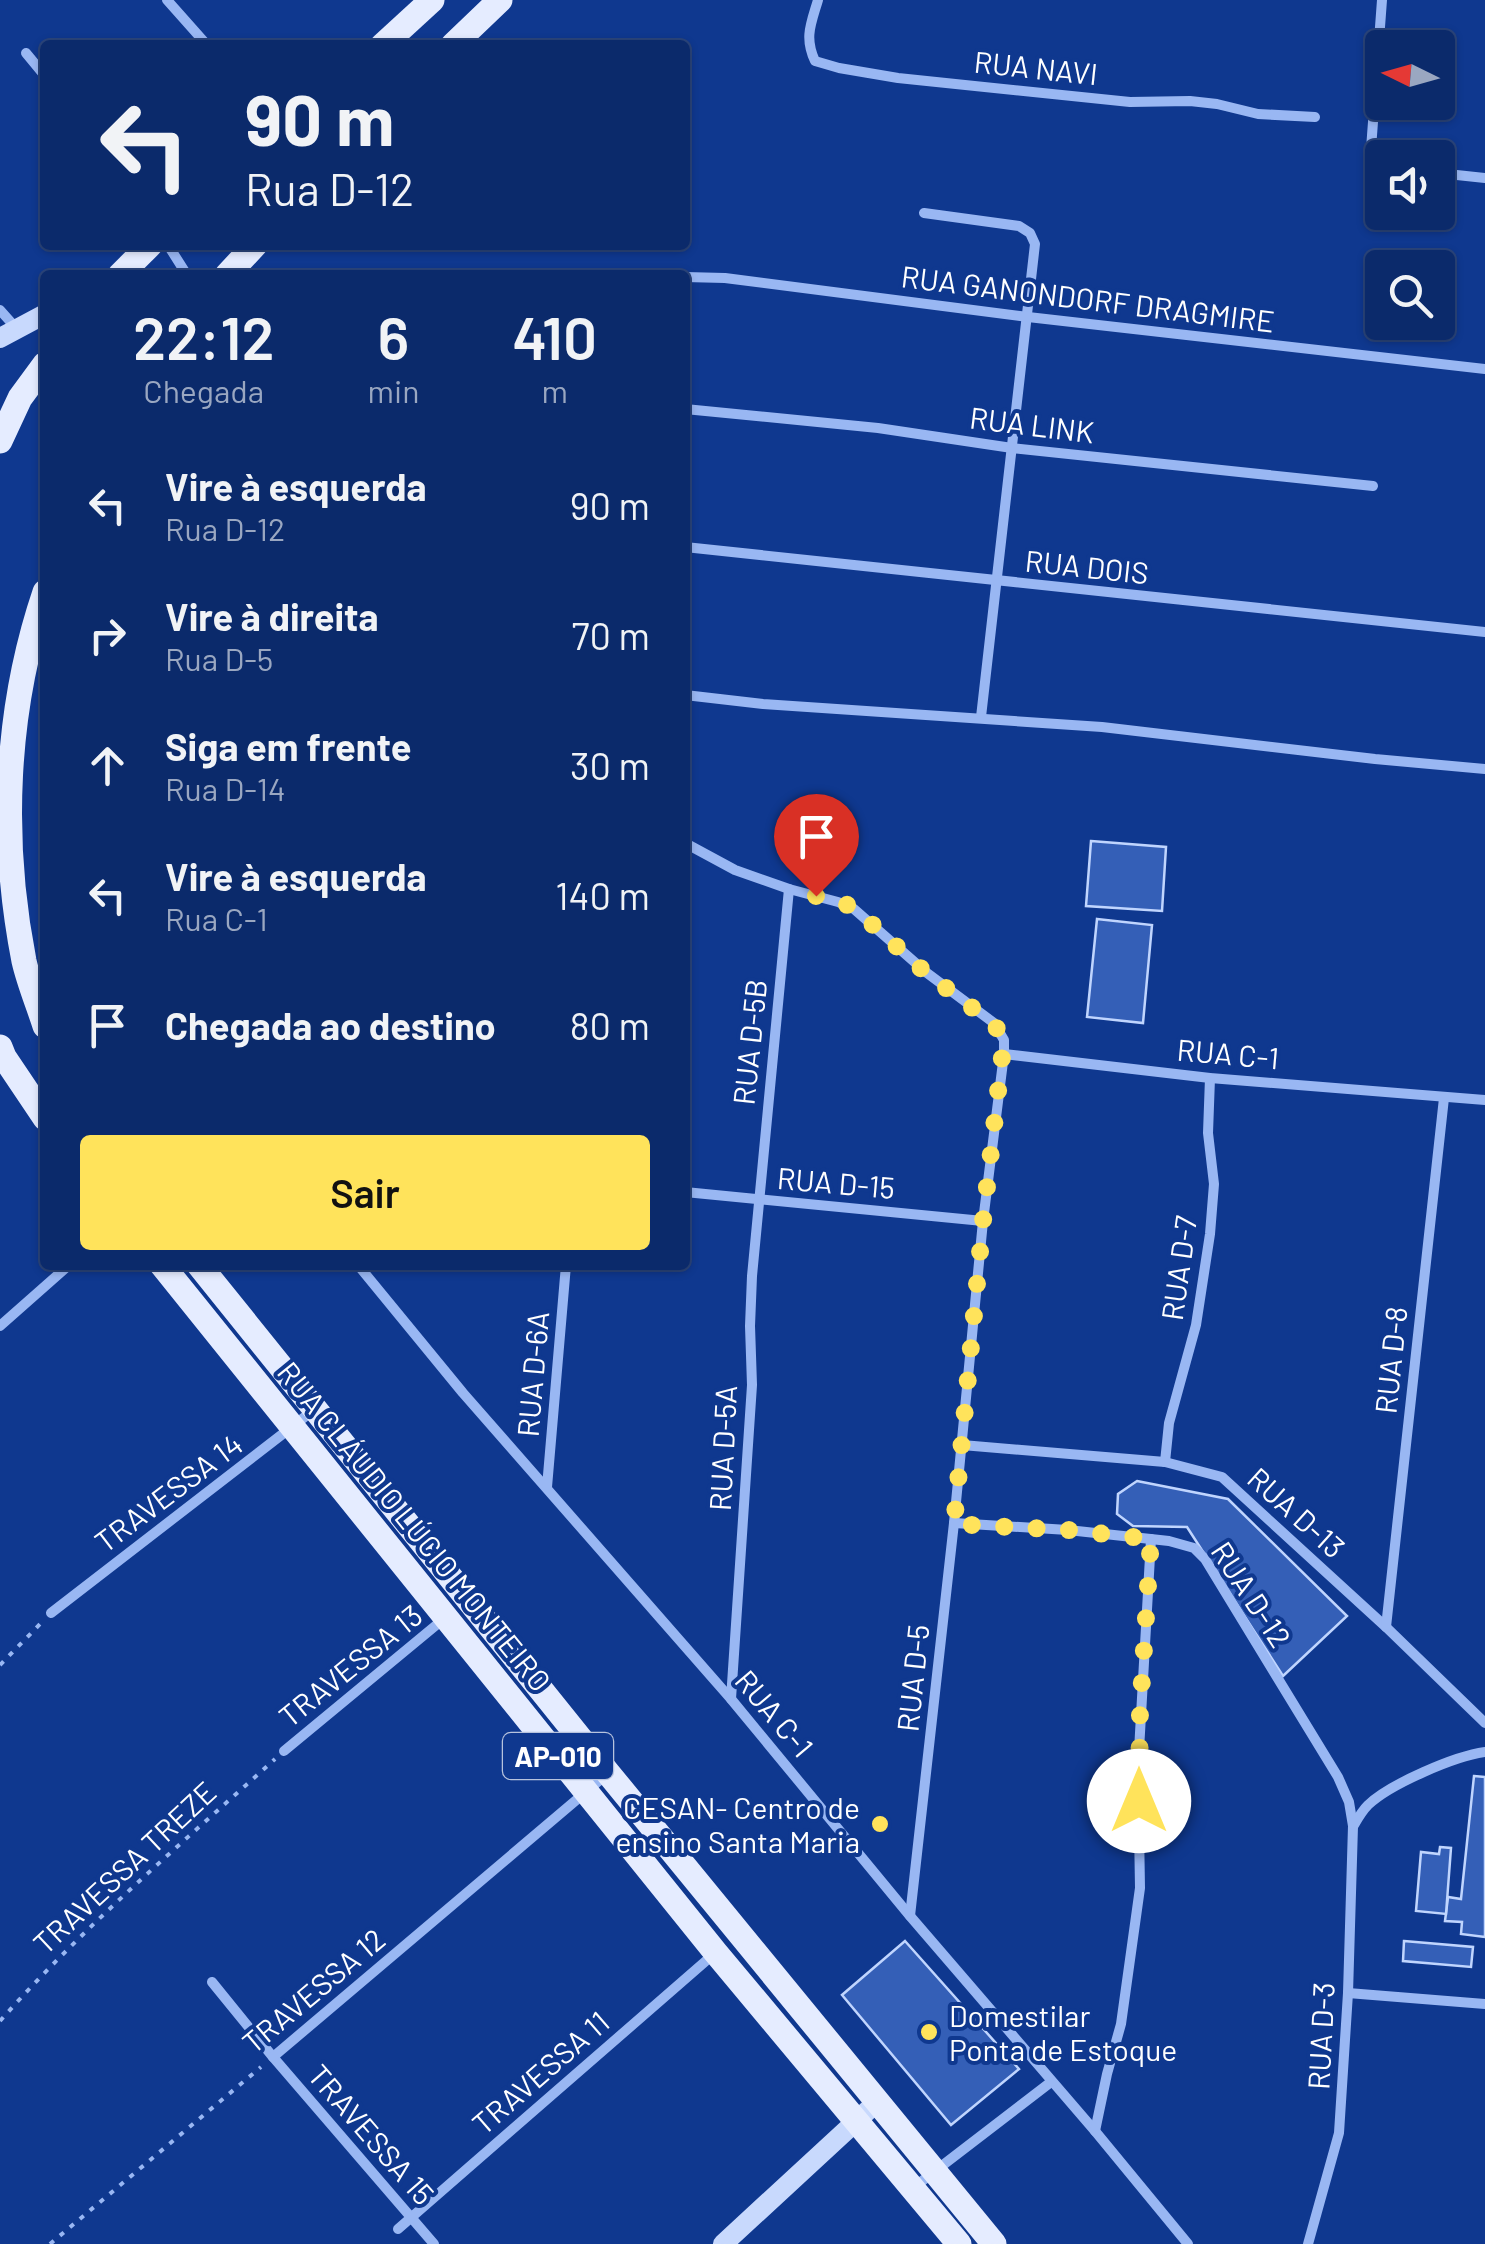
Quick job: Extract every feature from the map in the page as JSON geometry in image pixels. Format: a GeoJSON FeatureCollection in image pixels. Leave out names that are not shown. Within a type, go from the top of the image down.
{"type":"FeatureCollection","features":[{"type":"Feature","properties":{"kind":"main road"},"geometry":{"type":"LineString","coordinates":[[388,40],[432,0]]}},
{"type":"Feature","properties":{"kind":"main road"},"geometry":{"type":"LineString","coordinates":[[458,40],[500,0]]}},
{"type":"Feature","properties":{"kind":"main road"},"geometry":{"type":"LineString","coordinates":[[124,270],[145,250]]}},
{"type":"Feature","properties":{"kind":"main road"},"geometry":{"type":"LineString","coordinates":[[232,270],[250,250]]}},
{"type":"Feature","properties":{"kind":"main road"},"geometry":{"type":"LineString","coordinates":[[0,442],[20,398],[40,371]]}},
{"type":"Feature","properties":{"kind":"main road"},"geometry":{"type":"LineString","coordinates":[[40,607],[29,639],[10,733],[6,856],[24,960],[40,1010]]}},
{"type":"Feature","properties":{"kind":"main road"},"geometry":{"type":"LineString","coordinates":[[1,1055],[40,1111]]}},
{"type":"Feature","properties":{"kind":"main road","name":"RUA CLÁUDIO LÚCIO MONTEIRO"},"geometry":{"type":"LineString","coordinates":[[166,1270],[716,1953],[959,2244]]}},
{"type":"Feature","properties":{"kind":"main road","name":"RUA CLÁUDIO LÚCIO MONTEIRO"},"geometry":{"type":"LineString","coordinates":[[203,1270],[994,2244]]}},
{"type":"Feature","properties":{"kind":"street"},"geometry":{"type":"LineString","coordinates":[[167,0],[203,40]]}},
{"type":"Feature","properties":{"kind":"street","name":"RUA NAVI"},"geometry":{"type":"LineString","coordinates":[[818,0],[808,35],[809,48],[816,61],[840,68],[898,78],[1130,102],[1217,104],[1258,114],[1314,117]]}},
{"type":"Feature","properties":{"kind":"street"},"geometry":{"type":"LineString","coordinates":[[1371,140],[1382,0]]}},
{"type":"Feature","properties":{"kind":"street"},"geometry":{"type":"LineString","coordinates":[[26,54],[40,70]]}},
{"type":"Feature","properties":{"kind":"street"},"geometry":{"type":"LineString","coordinates":[[1455,175],[1485,178]]}},
{"type":"Feature","properties":{"kind":"street"},"geometry":{"type":"LineString","coordinates":[[924,213],[1019,226],[1030,232],[1035,244],[981,717]]}},
{"type":"Feature","properties":{"kind":"street","name":"RUA GANONDORF DRAGMIRE"},"geometry":{"type":"LineString","coordinates":[[690,276],[1485,368]]}},
{"type":"Feature","properties":{"kind":"street"},"geometry":{"type":"LineString","coordinates":[[0,310],[8,333],[40,317]]}},
{"type":"Feature","properties":{"kind":"street","name":"RUA LINK"},"geometry":{"type":"LineString","coordinates":[[690,409],[1373,486]]}},
{"type":"Feature","properties":{"kind":"street","name":"RUA DOIS"},"geometry":{"type":"LineString","coordinates":[[690,548],[1485,632]]}},
{"type":"Feature","properties":{"kind":"street"},"geometry":{"type":"LineString","coordinates":[[690,696],[1102,727],[1485,769]]}},
{"type":"Feature","properties":{"kind":"street"},"geometry":{"type":"LineString","coordinates":[[690,846],[723,864],[838,902],[863,916],[926,973],[994,1024],[1004,1040],[1004,1054]]}},
{"type":"Feature","properties":{"kind":"street","name":"RUA D-5B"},"geometry":{"type":"LineString","coordinates":[[759,1200],[790,889]]}},
{"type":"Feature","properties":{"kind":"street","name":"RUA C-1"},"geometry":{"type":"LineString","coordinates":[[1004,1054],[1210,1078],[1485,1100]]}},
{"type":"Feature","properties":{"kind":"street","name":"RUA D-5"},"geometry":{"type":"LineString","coordinates":[[910,1916],[1004,1054]]}},
{"type":"Feature","properties":{"kind":"street","name":"RUA D-7"},"geometry":{"type":"LineString","coordinates":[[1165,1462],[1169,1423],[1196,1324],[1210,1234],[1214,1184],[1208,1133],[1210,1078]]}},
{"type":"Feature","properties":{"kind":"street","name":"RUA D-8"},"geometry":{"type":"LineString","coordinates":[[1386,1627],[1444,1098]]}},
{"type":"Feature","properties":{"kind":"street","name":"RUA D-15"},"geometry":{"type":"LineString","coordinates":[[690,1193],[983,1221]]}},
{"type":"Feature","properties":{"kind":"street","name":"RUA D-5A"},"geometry":{"type":"LineString","coordinates":[[731,1699],[752,1385],[750,1316],[759,1200]]}},
{"type":"Feature","properties":{"kind":"street"},"geometry":{"type":"LineString","coordinates":[[0,1326],[63,1270]]}},
{"type":"Feature","properties":{"kind":"street","name":"RUA C-1"},"geometry":{"type":"LineString","coordinates":[[362,1270],[463,1393],[731,1699],[1188,2244]]}},
{"type":"Feature","properties":{"kind":"street","name":"RUA D-6A"},"geometry":{"type":"LineString","coordinates":[[547,1487],[566,1270]]}},
{"type":"Feature","properties":{"kind":"street","name":"TRAVESSA 14"},"geometry":{"type":"LineString","coordinates":[[51,1613],[316,1409]]}},
{"type":"Feature","properties":{"kind":"street","name":"RUA D-13"},"geometry":{"type":"LineString","coordinates":[[962,1446],[1165,1462],[1215,1474],[1234,1486],[1485,1723]]}},
{"type":"Feature","properties":{"kind":"street","name":"RUA D-12"},"geometry":{"type":"LineString","coordinates":[[954,1524],[1068,1530],[1188,1544],[1205,1559],[1338,1778],[1354,1826]]}},
{"type":"Feature","properties":{"kind":"street"},"geometry":{"type":"LineString","coordinates":[[1095,2131],[1121,2024],[1140,1888],[1138,1768],[1151,1539]]}},
{"type":"Feature","properties":{"kind":"street","name":"TRAVESSA 13"},"geometry":{"type":"LineString","coordinates":[[284,1751],[447,1617]]}},
{"type":"Feature","properties":{"kind":"street"},"geometry":{"type":"LineString","coordinates":[[1354,1826],[1365,1808],[1378,1797],[1448,1760],[1485,1752]]}},
{"type":"Feature","properties":{"kind":"street","name":"TRAVESSA 12"},"geometry":{"type":"LineString","coordinates":[[273,2057],[608,1773]]}},
{"type":"Feature","properties":{"kind":"street","name":"RUA D-3"},"geometry":{"type":"LineString","coordinates":[[1308,2244],[1339,2133],[1354,1826]]}},
{"type":"Feature","properties":{"kind":"street","name":"TRAVESSA 11"},"geometry":{"type":"LineString","coordinates":[[398,2230],[716,1953]]}},
{"type":"Feature","properties":{"kind":"street","name":"TRAVESSA 15"},"geometry":{"type":"LineString","coordinates":[[212,1982],[434,2244]]}},
{"type":"Feature","properties":{"kind":"street"},"geometry":{"type":"LineString","coordinates":[[1348,1992],[1485,2004]]}},
{"type":"Feature","properties":{"kind":"street"},"geometry":{"type":"LineString","coordinates":[[912,2188],[1051,2082]]}},
{"type":"Feature","properties":{"kind":"street"},"geometry":{"type":"LineString","coordinates":[[723,2244],[878,2101]]}},
{"type":"Feature","properties":{"kind":"path"},"geometry":{"type":"LineString","coordinates":[[0,1665],[51,1613]]}},
{"type":"Feature","properties":{"kind":"path","name":"TRAVESSA TREZE"},"geometry":{"type":"LineString","coordinates":[[0,2021],[43,1972],[118,1900],[284,1751]]}},
{"type":"Feature","properties":{"kind":"path","name":"TRAVESSA 12"},"geometry":{"type":"LineString","coordinates":[[50,2244],[273,2057]]}},
{"type":"Feature","properties":{"kind":"building"},"geometry":{"type":"Polygon","coordinates":[[[1091,841],[1166,847],[1162,911],[1086,906],[1091,841]]]}},
{"type":"Feature","properties":{"kind":"building"},"geometry":{"type":"Polygon","coordinates":[[[1097,919],[1152,925],[1143,1023],[1087,1017],[1097,919]]]}},
{"type":"Feature","properties":{"kind":"building"},"geometry":{"type":"Polygon","coordinates":[[[1137,1481],[1228,1499],[1347,1616],[1283,1676],[1187,1527],[1133,1526],[1117,1514],[1118,1494],[1137,1481]]]}},
{"type":"Feature","properties":{"kind":"building"},"geometry":{"type":"Polygon","coordinates":[[[1474,1776],[1485,1777],[1485,1937],[1461,1934],[1462,1922],[1445,1921],[1448,1897],[1461,1899],[1474,1776]]]}},
{"type":"Feature","properties":{"kind":"building"},"geometry":{"type":"Polygon","coordinates":[[[1440,1847],[1451,1848],[1446,1914],[1416,1911],[1421,1852],[1439,1854],[1440,1847]]]}},
{"type":"Feature","properties":{"kind":"building","name":"Domestilar Ponta de Estoque"},"geometry":{"type":"Polygon","coordinates":[[[905,1941],[1019,2069],[951,2125],[842,1995],[905,1941]]]}},
{"type":"Feature","properties":{"kind":"building"},"geometry":{"type":"Polygon","coordinates":[[[1404,1941],[1473,1947],[1471,1967],[1403,1961],[1404,1941]]]}},
{"type":"Feature","properties":{"kind":"place","name":"CESAN- Centro de ensino Santa Maria"},"geometry":{"type":"Point","coordinates":[880,1824]}},
{"type":"Feature","properties":{"kind":"place","name":"Domestilar Ponta de Estoque"},"geometry":{"type":"Point","coordinates":[929,2032]}},
{"type":"Feature","properties":{"kind":"route"},"geometry":{"type":"LineString","coordinates":[[816,896],[846,904],[863,916],[926,973],[1001,1031],[1004,1054],[983,1221],[954,1524],[1151,1539],[1140,1711],[1139,1801]]}}]}
